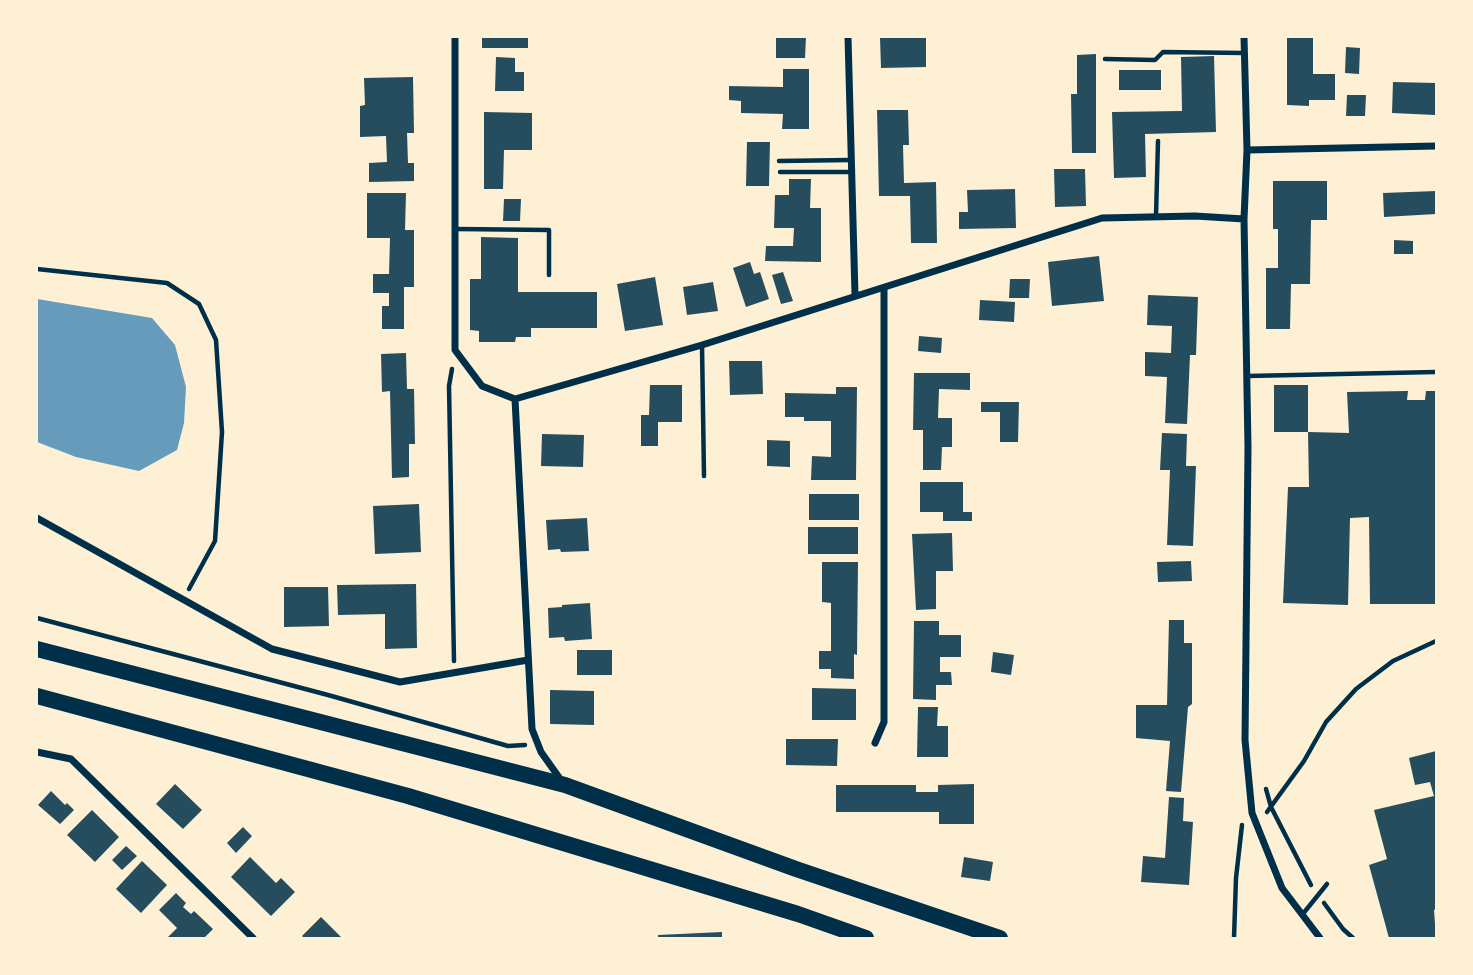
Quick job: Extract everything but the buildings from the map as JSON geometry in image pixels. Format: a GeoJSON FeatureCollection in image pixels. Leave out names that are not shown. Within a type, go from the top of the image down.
{"type":"FeatureCollection","features":[{"type":"Feature","properties":{"kind":"main road"},"geometry":{"type":"LineString","coordinates":[[37,649],[565,785],[796,869],[1000,938]]}},
{"type":"Feature","properties":{"kind":"main road"},"geometry":{"type":"LineString","coordinates":[[37,696],[408,796],[798,914],[866,938]]}},
{"type":"Feature","properties":{"kind":"street"},"geometry":{"type":"LineString","coordinates":[[455,37],[455,350],[482,386],[515,399],[702,345],[1102,218],[1195,216],[1244,219]]}},
{"type":"Feature","properties":{"kind":"street"},"geometry":{"type":"LineString","coordinates":[[848,37],[855,295]]}},
{"type":"Feature","properties":{"kind":"street"},"geometry":{"type":"LineString","coordinates":[[1244,37],[1247,150],[1244,219],[1247,376],[1245,740],[1252,813],[1282,888],[1320,938]]}},
{"type":"Feature","properties":{"kind":"street"},"geometry":{"type":"LineString","coordinates":[[1247,150],[1436,146]]}},
{"type":"Feature","properties":{"kind":"street"},"geometry":{"type":"LineString","coordinates":[[875,743],[884,722],[884,288]]}},
{"type":"Feature","properties":{"kind":"street"},"geometry":{"type":"LineString","coordinates":[[515,399],[532,729],[536,742],[565,785]]}},
{"type":"Feature","properties":{"kind":"street"},"geometry":{"type":"LineString","coordinates":[[37,517],[272,649],[400,682],[528,660]]}},
{"type":"Feature","properties":{"kind":"street"},"geometry":{"type":"LineString","coordinates":[[37,752],[71,759],[253,938]]}},
{"type":"Feature","properties":{"kind":"lane"},"geometry":{"type":"LineString","coordinates":[[1105,59],[1155,60],[1163,52],[1244,53]]}},
{"type":"Feature","properties":{"kind":"lane"},"geometry":{"type":"LineString","coordinates":[[1156,217],[1157,141]]}},
{"type":"Feature","properties":{"kind":"lane"},"geometry":{"type":"LineString","coordinates":[[779,161],[851,160]]}},
{"type":"Feature","properties":{"kind":"lane"},"geometry":{"type":"LineString","coordinates":[[780,172],[851,172]]}},
{"type":"Feature","properties":{"kind":"lane"},"geometry":{"type":"LineString","coordinates":[[456,229],[549,230],[549,275]]}},
{"type":"Feature","properties":{"kind":"lane"},"geometry":{"type":"LineString","coordinates":[[702,345],[704,476]]}},
{"type":"Feature","properties":{"kind":"lane"},"geometry":{"type":"LineString","coordinates":[[1247,376],[1436,372]]}},
{"type":"Feature","properties":{"kind":"lane"},"geometry":{"type":"LineString","coordinates":[[1302,915],[1327,884]]}},
{"type":"Feature","properties":{"kind":"path"},"geometry":{"type":"LineString","coordinates":[[37,269],[167,283],[199,304],[216,340],[222,432],[215,541],[184,599]]}},
{"type":"Feature","properties":{"kind":"path"},"geometry":{"type":"LineString","coordinates":[[454,673],[449,386],[455,350]]}},
{"type":"Feature","properties":{"kind":"path"},"geometry":{"type":"LineString","coordinates":[[37,618],[304,688],[508,746],[536,742]]}},
{"type":"Feature","properties":{"kind":"path"},"geometry":{"type":"LineString","coordinates":[[1256,822],[1271,807],[1304,761],[1326,722],[1356,689],[1393,661],[1436,641]]}},
{"type":"Feature","properties":{"kind":"path"},"geometry":{"type":"LineString","coordinates":[[1264,781],[1271,807],[1307,880],[1343,929],[1353,938]]}},
{"type":"Feature","properties":{"kind":"path"},"geometry":{"type":"LineString","coordinates":[[1234,938],[1242,818],[1252,813]]}},
{"type":"Feature","properties":{"kind":"water"},"geometry":{"type":"Polygon","coordinates":[[[37,299],[152,318],[175,345],[186,387],[184,423],[177,450],[139,471],[76,457],[37,442],[37,299]]]}}]}
